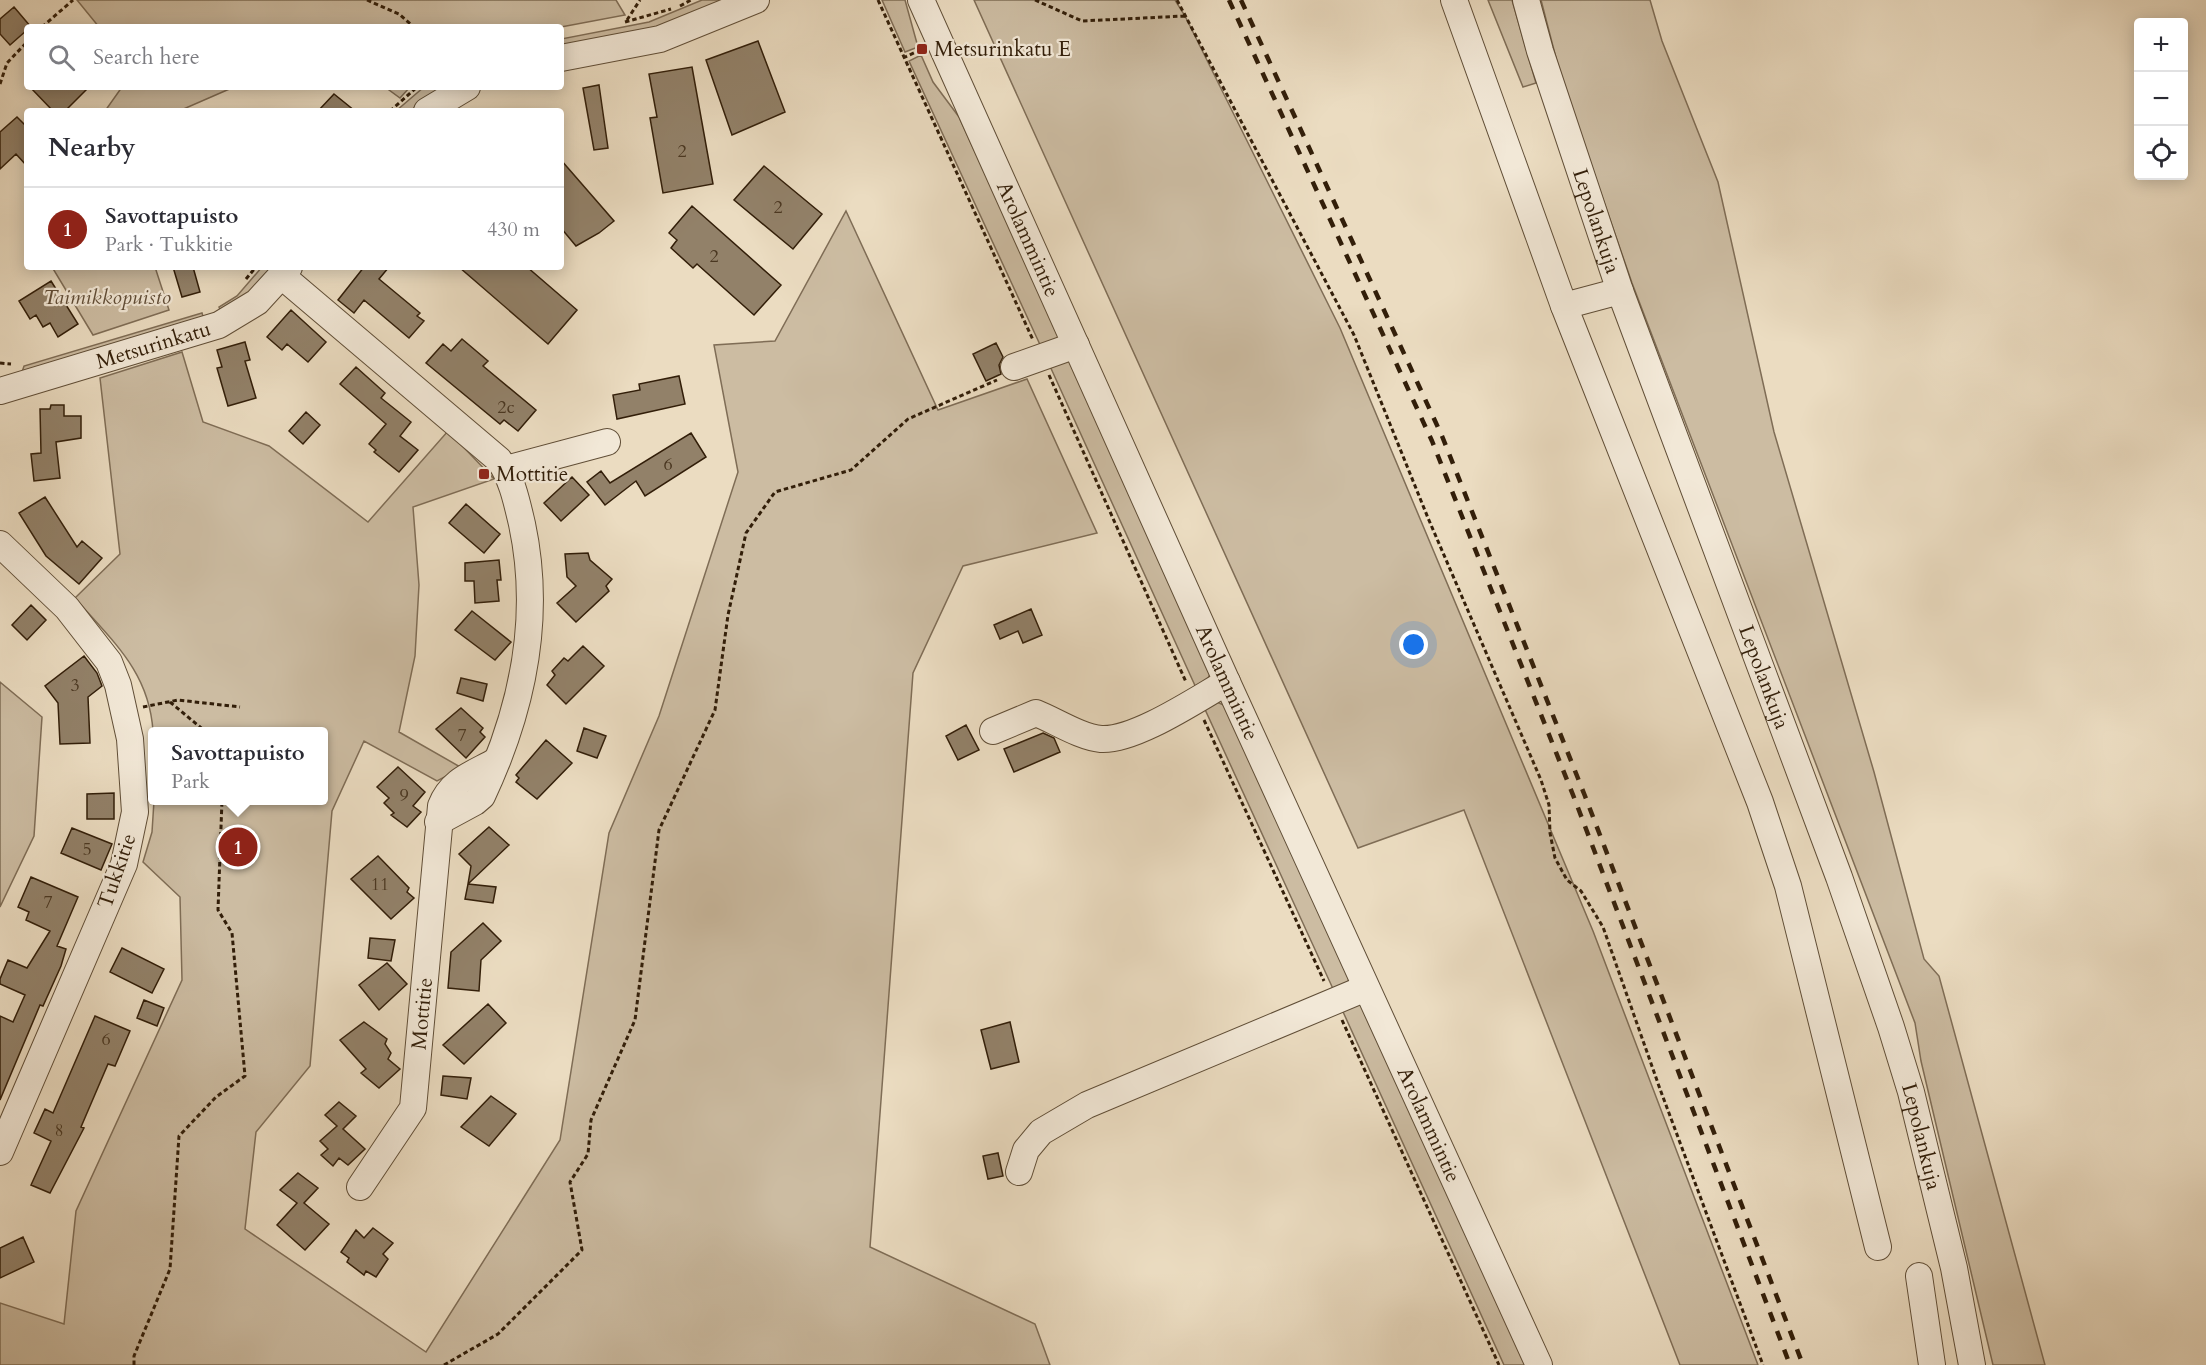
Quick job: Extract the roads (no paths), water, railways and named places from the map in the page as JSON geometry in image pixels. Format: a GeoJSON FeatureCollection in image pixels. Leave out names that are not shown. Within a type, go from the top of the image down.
{"type":"FeatureCollection","features":[{"type":"Feature","properties":{"kind":"street","name":"Arolammintie"},"geometry":{"type":"LineString","coordinates":[[921,0],[1227,682],[1539,1365]]}},
{"type":"Feature","properties":{"kind":"street"},"geometry":{"type":"LineString","coordinates":[[1454,0],[1564,306],[1760,802],[1788,886],[1878,1247]]}},
{"type":"Feature","properties":{"kind":"street","name":"Lepolankuja"},"geometry":{"type":"LineString","coordinates":[[1526,0],[1540,51],[1620,291],[1839,877],[1891,1027],[1911,1092],[1952,1257],[1972,1365]]}},
{"type":"Feature","properties":{"kind":"street"},"geometry":{"type":"LineString","coordinates":[[564,57],[660,39],[748,2]]}},
{"type":"Feature","properties":{"kind":"street"},"geometry":{"type":"LineString","coordinates":[[432,108],[462,90]]}},
{"type":"Feature","properties":{"kind":"street","name":"Metsurinkatu"},"geometry":{"type":"LineString","coordinates":[[0,391],[219,325],[246,311],[286,272]]}},
{"type":"Feature","properties":{"kind":"street","name":"Mottitie"},"geometry":{"type":"LineString","coordinates":[[286,272],[506,469],[518,507],[528,553],[531,626],[518,701],[496,761],[460,780],[447,790],[438,822],[413,1108],[360,1187]]}},
{"type":"Feature","properties":{"kind":"street"},"geometry":{"type":"LineString","coordinates":[[1564,306],[1620,291]]}},
{"type":"Feature","properties":{"kind":"street"},"geometry":{"type":"LineString","coordinates":[[1014,367],[1076,345]]}},
{"type":"Feature","properties":{"kind":"street"},"geometry":{"type":"LineString","coordinates":[[506,469],[607,442]]}},
{"type":"Feature","properties":{"kind":"street","name":"Tukkitie"},"geometry":{"type":"LineString","coordinates":[[0,544],[67,608],[109,663],[130,739],[135,812],[124,864],[0,1152]]}},
{"type":"Feature","properties":{"kind":"street"},"geometry":{"type":"LineString","coordinates":[[993,731],[1036,712],[1101,739],[1118,736],[1149,726],[1227,682]]}},
{"type":"Feature","properties":{"kind":"street"},"geometry":{"type":"LineString","coordinates":[[1019,1172],[1026,1150],[1041,1132],[1087,1105],[1366,988]]}},
{"type":"Feature","properties":{"kind":"street"},"geometry":{"type":"LineString","coordinates":[[1919,1276],[1932,1365]]}},
{"type":"Feature","properties":{"kind":"railway"},"geometry":{"type":"LineString","coordinates":[[1229,0],[1432,441],[1575,800],[1790,1365]]}},
{"type":"Feature","properties":{"kind":"railway"},"geometry":{"type":"LineString","coordinates":[[1241,0],[1442,436],[1585,796],[1803,1365]]}},
{"type":"Feature","properties":{"kind":"place","name":"Metsurinkatu E"},"geometry":{"type":"Point","coordinates":[922,49]}},
{"type":"Feature","properties":{"kind":"place","name":"Mottitie"},"geometry":{"type":"Point","coordinates":[484,474]}},
{"type":"Feature","properties":{"kind":"place","name":"Savottapuisto"},"geometry":{"type":"Point","coordinates":[238,847]}},
{"type":"Feature","properties":{"kind":"park label","name":"Taimikkopuisto"},"geometry":{"type":"Point","coordinates":[107,297]}}]}
